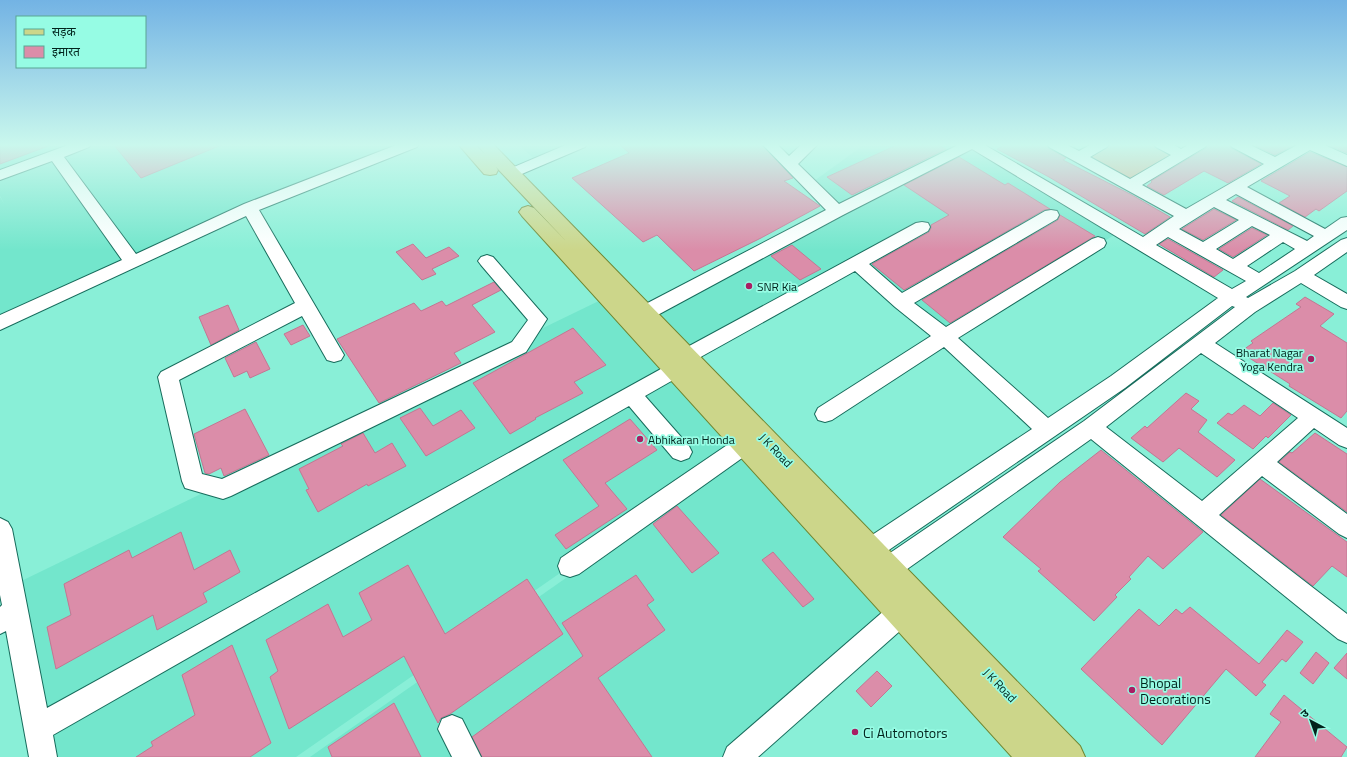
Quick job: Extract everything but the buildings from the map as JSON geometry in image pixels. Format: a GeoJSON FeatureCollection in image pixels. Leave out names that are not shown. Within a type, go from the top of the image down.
{"type":"FeatureCollection","features":[{"type":"Feature","properties":{"kind":"main road","name":"J K Road"},"geometry":{"type":"LineString","coordinates":[[502,179],[646,321]]}},
{"type":"Feature","properties":{"kind":"main road","name":"J K Road"},"geometry":{"type":"LineString","coordinates":[[518,179],[908,606],[1033,757]]}},
{"type":"Feature","properties":{"kind":"main road","name":"J K Road"},"geometry":{"type":"LineString","coordinates":[[684,362],[744,445],[861,555]]}},
{"type":"Feature","properties":{"kind":"main road","name":"J K Road"},"geometry":{"type":"LineString","coordinates":[[908,606],[1069,757]]}},
{"type":"Feature","properties":{"kind":"street"},"geometry":{"type":"LineString","coordinates":[[73,179],[133,262]]}},
{"type":"Feature","properties":{"kind":"street"},"geometry":{"type":"LineString","coordinates":[[0,323],[250,208],[321,179]]}},
{"type":"Feature","properties":{"kind":"street"},"geometry":{"type":"LineString","coordinates":[[805,179],[837,211]]}},
{"type":"Feature","properties":{"kind":"street"},"geometry":{"type":"LineString","coordinates":[[646,321],[837,211],[906,179]]}},
{"type":"Feature","properties":{"kind":"street"},"geometry":{"type":"LineString","coordinates":[[1037,179],[1240,302]]}},
{"type":"Feature","properties":{"kind":"street"},"geometry":{"type":"LineString","coordinates":[[1122,179],[1186,216]]}},
{"type":"Feature","properties":{"kind":"street"},"geometry":{"type":"LineString","coordinates":[[1131,184],[1139,179]]}},
{"type":"Feature","properties":{"kind":"street"},"geometry":{"type":"LineString","coordinates":[[1144,245],[1186,216],[1249,179]]}},
{"type":"Feature","properties":{"kind":"street"},"geometry":{"type":"LineString","coordinates":[[1235,187],[1326,236]]}},
{"type":"Feature","properties":{"kind":"street"},"geometry":{"type":"LineString","coordinates":[[1214,200],[1308,248]]}},
{"type":"Feature","properties":{"kind":"street"},"geometry":{"type":"LineString","coordinates":[[250,208],[334,355]]}},
{"type":"Feature","properties":{"kind":"street"},"geometry":{"type":"LineString","coordinates":[[901,302],[1051,215]]}},
{"type":"Feature","properties":{"kind":"street"},"geometry":{"type":"LineString","coordinates":[[1203,250],[1252,219]]}},
{"type":"Feature","properties":{"kind":"street"},"geometry":{"type":"LineString","coordinates":[[879,574],[1091,427],[1201,343],[1259,282],[1347,222]]}},
{"type":"Feature","properties":{"kind":"street"},"geometry":{"type":"LineString","coordinates":[[39,728],[632,395],[684,362],[922,227]]}},
{"type":"Feature","properties":{"kind":"street"},"geometry":{"type":"LineString","coordinates":[[1167,229],[1259,282]]}},
{"type":"Feature","properties":{"kind":"street"},"geometry":{"type":"LineString","coordinates":[[1227,235],[1257,251]]}},
{"type":"Feature","properties":{"kind":"street"},"geometry":{"type":"LineString","coordinates":[[1233,267],[1282,235]]}},
{"type":"Feature","properties":{"kind":"street"},"geometry":{"type":"LineString","coordinates":[[825,414],[945,337],[1098,243]]}},
{"type":"Feature","properties":{"kind":"street"},"geometry":{"type":"LineString","coordinates":[[861,555],[1240,302],[1301,275],[1347,244]]}},
{"type":"Feature","properties":{"kind":"street"},"geometry":{"type":"LineString","coordinates":[[306,306],[168,377],[193,481],[223,489],[519,347],[538,319],[487,261]]}},
{"type":"Feature","properties":{"kind":"street"},"geometry":{"type":"LineString","coordinates":[[857,263],[901,302],[945,337],[1047,430]]}},
{"type":"Feature","properties":{"kind":"street"},"geometry":{"type":"LineString","coordinates":[[1301,275],[1347,302]]}},
{"type":"Feature","properties":{"kind":"street"},"geometry":{"type":"LineString","coordinates":[[1201,343],[1347,439]]}},
{"type":"Feature","properties":{"kind":"street"},"geometry":{"type":"LineString","coordinates":[[632,395],[681,452]]}},
{"type":"Feature","properties":{"kind":"street"},"geometry":{"type":"LineString","coordinates":[[1203,515],[1313,417]]}},
{"type":"Feature","properties":{"kind":"street"},"geometry":{"type":"LineString","coordinates":[[1091,427],[1347,630]]}},
{"type":"Feature","properties":{"kind":"street"},"geometry":{"type":"LineString","coordinates":[[570,566],[744,445]]}},
{"type":"Feature","properties":{"kind":"street"},"geometry":{"type":"LineString","coordinates":[[1261,463],[1347,526]]}},
{"type":"Feature","properties":{"kind":"street"},"geometry":{"type":"LineString","coordinates":[[0,529],[8,616],[39,728],[43,757]]}},
{"type":"Feature","properties":{"kind":"street"},"geometry":{"type":"LineString","coordinates":[[737,757],[908,606]]}},
{"type":"Feature","properties":{"kind":"street"},"geometry":{"type":"LineString","coordinates":[[452,729],[467,757]]}},
{"type":"Feature","properties":{"kind":"shaded area"},"geometry":{"type":"Polygon","coordinates":[[[0,179],[322,179],[292,191],[0,323],[0,197],[5,205],[0,196],[0,179]]]}},
{"type":"Feature","properties":{"kind":"shaded area"},"geometry":{"type":"Polygon","coordinates":[[[816,179],[1030,179],[1121,231],[945,337],[859,265],[691,361],[645,313],[837,211],[810,184],[816,179]]]}},
{"type":"Feature","properties":{"kind":"shaded area"},"geometry":{"type":"Polygon","coordinates":[[[607,297],[670,378],[744,445],[296,757],[43,757],[11,586],[607,297]]]}},
{"type":"Feature","properties":{"kind":"shaded area"},"geometry":{"type":"Polygon","coordinates":[[[749,450],[899,613],[736,757],[310,757],[749,450]]]}},
{"type":"Feature","properties":{"kind":"place","name":"SNR Kia"},"geometry":{"type":"Point","coordinates":[749,286]}},
{"type":"Feature","properties":{"kind":"place","name":"Bharat Nagar Yoga Kendra"},"geometry":{"type":"Point","coordinates":[1311,359]}},
{"type":"Feature","properties":{"kind":"place","name":"Abhikaran Honda"},"geometry":{"type":"Point","coordinates":[640,439]}},
{"type":"Feature","properties":{"kind":"place","name":"Bhopal Decorations"},"geometry":{"type":"Point","coordinates":[1132,690]}},
{"type":"Feature","properties":{"kind":"place","name":"Ci Automotors"},"geometry":{"type":"Point","coordinates":[855,732]}}]}
